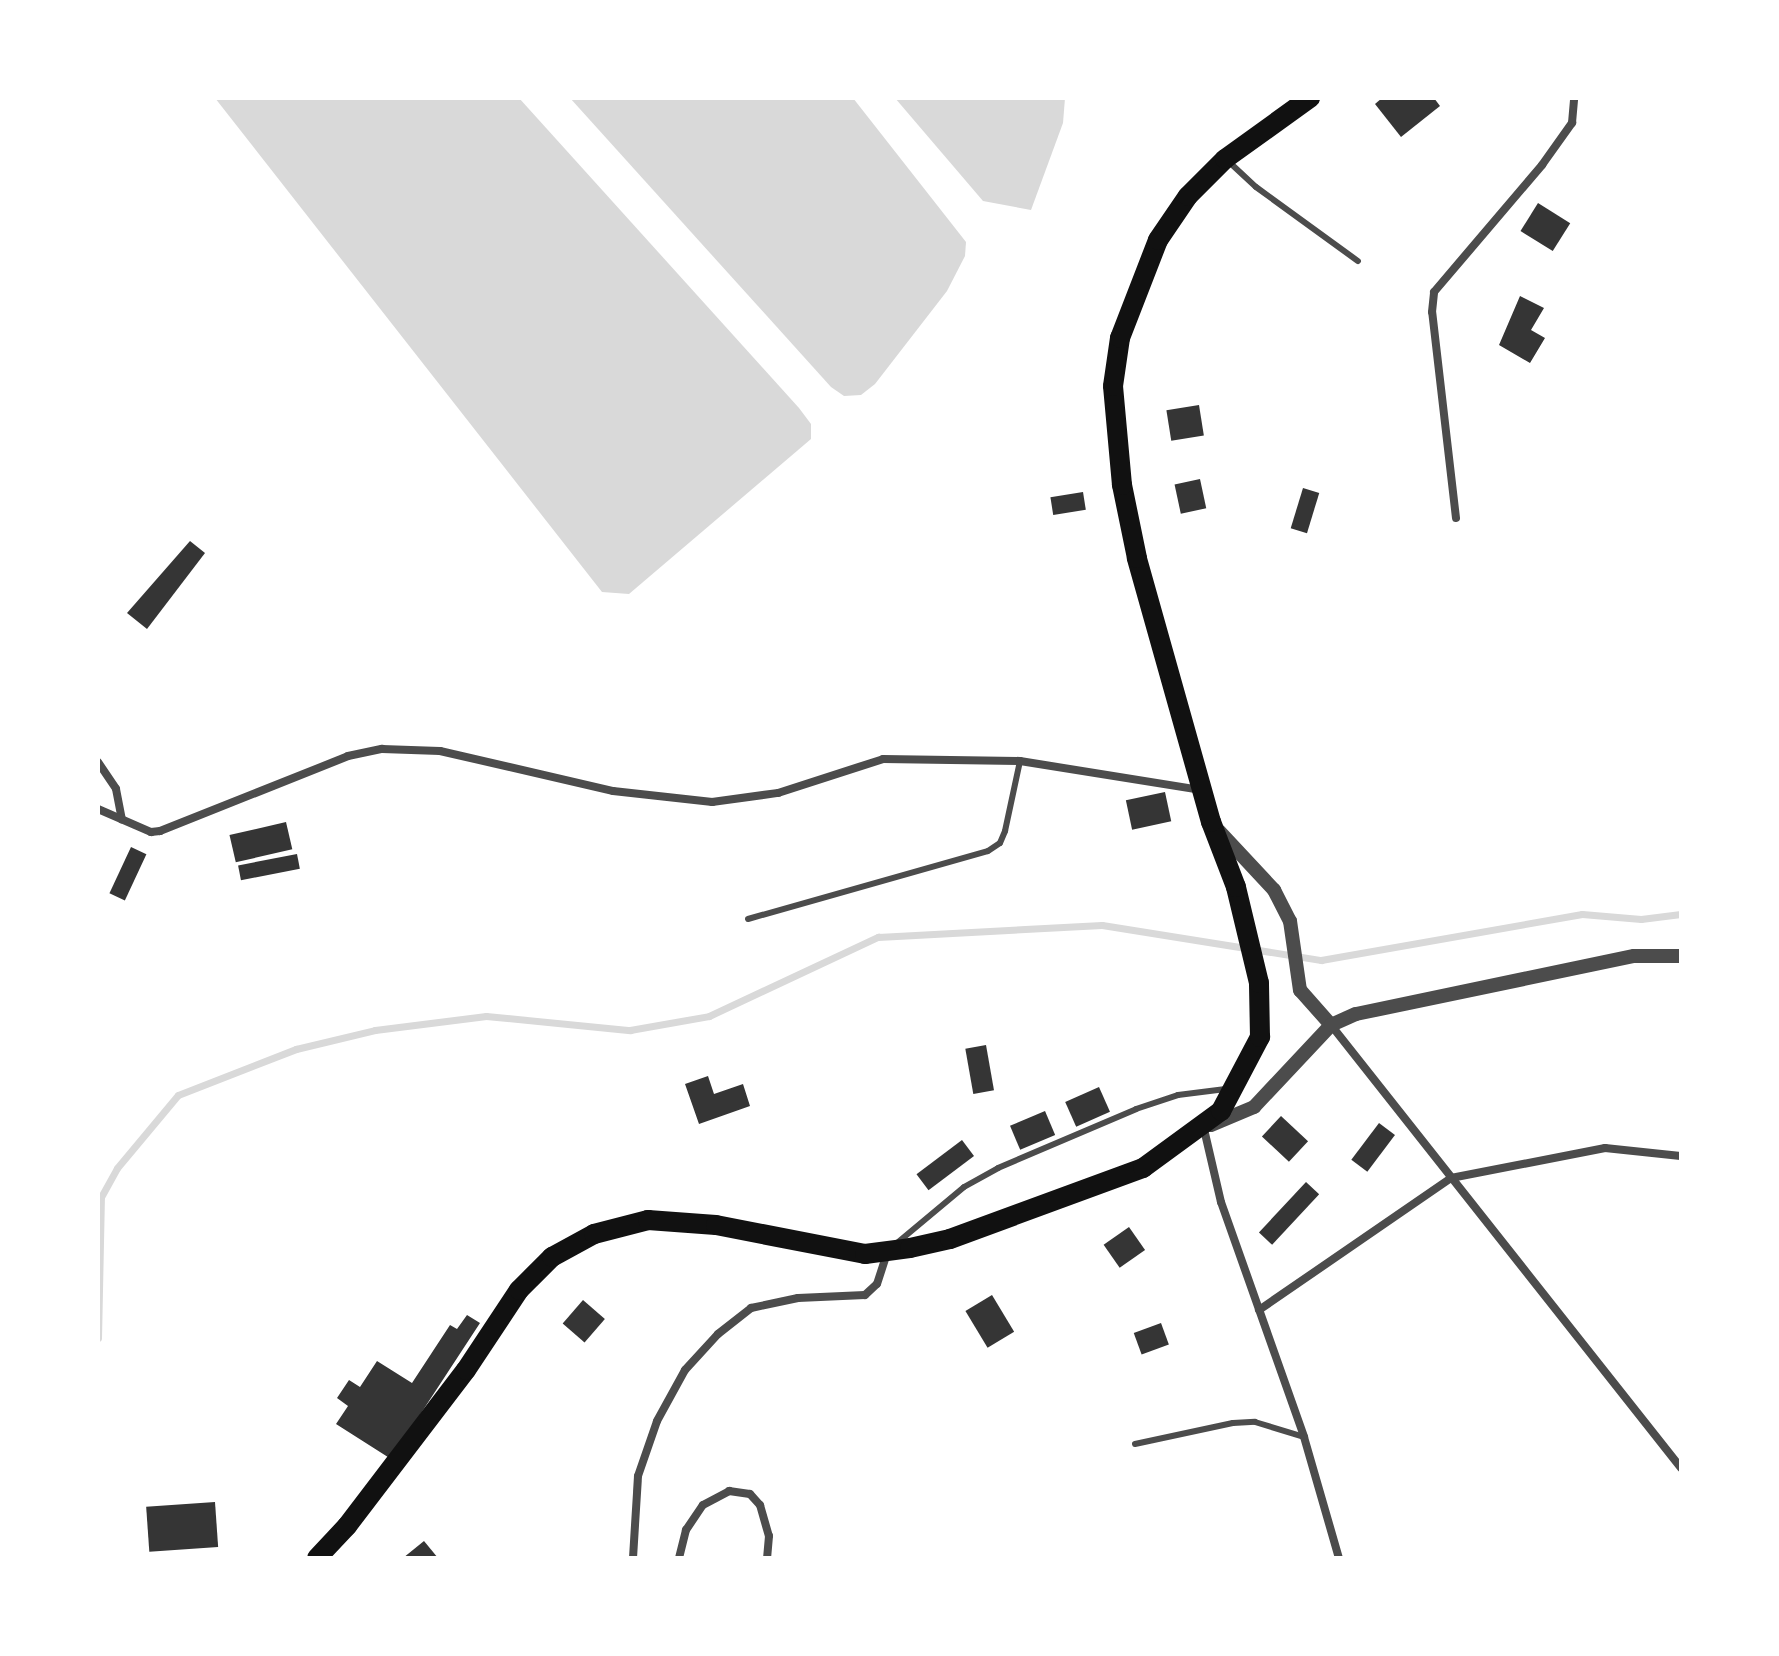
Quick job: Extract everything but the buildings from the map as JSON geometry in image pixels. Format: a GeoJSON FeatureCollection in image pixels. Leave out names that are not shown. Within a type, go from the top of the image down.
{"type":"FeatureCollection","features":[{"type":"Feature","properties":{"kind":"highway"},"geometry":{"type":"LineString","coordinates":[[317,1558],[340,1536],[466,1370],[519,1290],[552,1257],[583,1239],[648,1220],[716,1225],[865,1254],[950,1239],[1143,1168],[1204,1129],[1237,1087],[1260,1037],[1259,983],[1236,887],[1211,822],[1137,558],[1122,485],[1113,386],[1120,338],[1158,240],[1188,196],[1225,159],[1310,98]]}},
{"type":"Feature","properties":{"kind":"street"},"geometry":{"type":"LineString","coordinates":[[1456,518],[1432,312],[1434,292],[1542,165],[1572,123],[1574,98]]}},
{"type":"Feature","properties":{"kind":"street"},"geometry":{"type":"LineString","coordinates":[[98,809],[160,831],[348,756],[382,749],[440,751],[613,791],[712,802],[778,793],[883,759],[1020,761],[1202,790]]}},
{"type":"Feature","properties":{"kind":"street"},"geometry":{"type":"LineString","coordinates":[[98,762],[120,797],[122,819]]}},
{"type":"Feature","properties":{"kind":"street"},"geometry":{"type":"LineString","coordinates":[[1211,822],[1274,890],[1290,921],[1300,990],[1331,1025],[1681,1468]]}},
{"type":"Feature","properties":{"kind":"street"},"geometry":{"type":"LineString","coordinates":[[1339,1558],[1304,1437],[1221,1202],[1204,1129],[1254,1107],[1331,1025],[1356,1014],[1634,956],[1681,956]]}},
{"type":"Feature","properties":{"kind":"street"},"geometry":{"type":"LineString","coordinates":[[1259,1310],[1451,1178],[1605,1148],[1681,1156]]}},
{"type":"Feature","properties":{"kind":"street"},"geometry":{"type":"LineString","coordinates":[[633,1558],[638,1476],[657,1421],[685,1370],[718,1334],[751,1308],[798,1298],[865,1295],[877,1284],[888,1252]]}},
{"type":"Feature","properties":{"kind":"street"},"geometry":{"type":"LineString","coordinates":[[679,1558],[686,1530],[703,1505],[729,1491],[750,1494],[760,1505],[769,1536],[767,1558]]}},
{"type":"Feature","properties":{"kind":"lane"},"geometry":{"type":"LineString","coordinates":[[1225,159],[1256,187],[1358,261]]}},
{"type":"Feature","properties":{"kind":"lane"},"geometry":{"type":"LineString","coordinates":[[748,919],[988,851],[1000,843],[1005,831],[1020,761]]}},
{"type":"Feature","properties":{"kind":"lane"},"geometry":{"type":"LineString","coordinates":[[888,1252],[964,1187],[998,1168],[1136,1109],[1178,1095],[1237,1087]]}},
{"type":"Feature","properties":{"kind":"lane"},"geometry":{"type":"LineString","coordinates":[[1135,1444],[1233,1423],[1255,1422],[1304,1437]]}},
{"type":"Feature","properties":{"kind":"shaded area"},"geometry":{"type":"Polygon","coordinates":[[[215,98],[519,98],[799,408],[811,424],[811,439],[629,594],[602,592],[215,98]]]}},
{"type":"Feature","properties":{"kind":"shaded area"},"geometry":{"type":"Polygon","coordinates":[[[570,98],[853,98],[966,242],[965,256],[947,291],[875,384],[861,395],[844,396],[831,387],[570,98]]]}},
{"type":"Feature","properties":{"kind":"shaded area"},"geometry":{"type":"Polygon","coordinates":[[[895,98],[1065,98],[1063,123],[1031,210],[983,201],[895,98]]]}},
{"type":"Feature","properties":{"kind":"waterway"},"geometry":{"type":"LineString","coordinates":[[98,1338],[101,1197],[117,1168],[178,1095],[296,1049],[375,1030],[486,1016],[630,1030],[709,1016],[878,937],[1102,925],[1321,960],[1582,914],[1641,919],[1681,914]]}}]}
